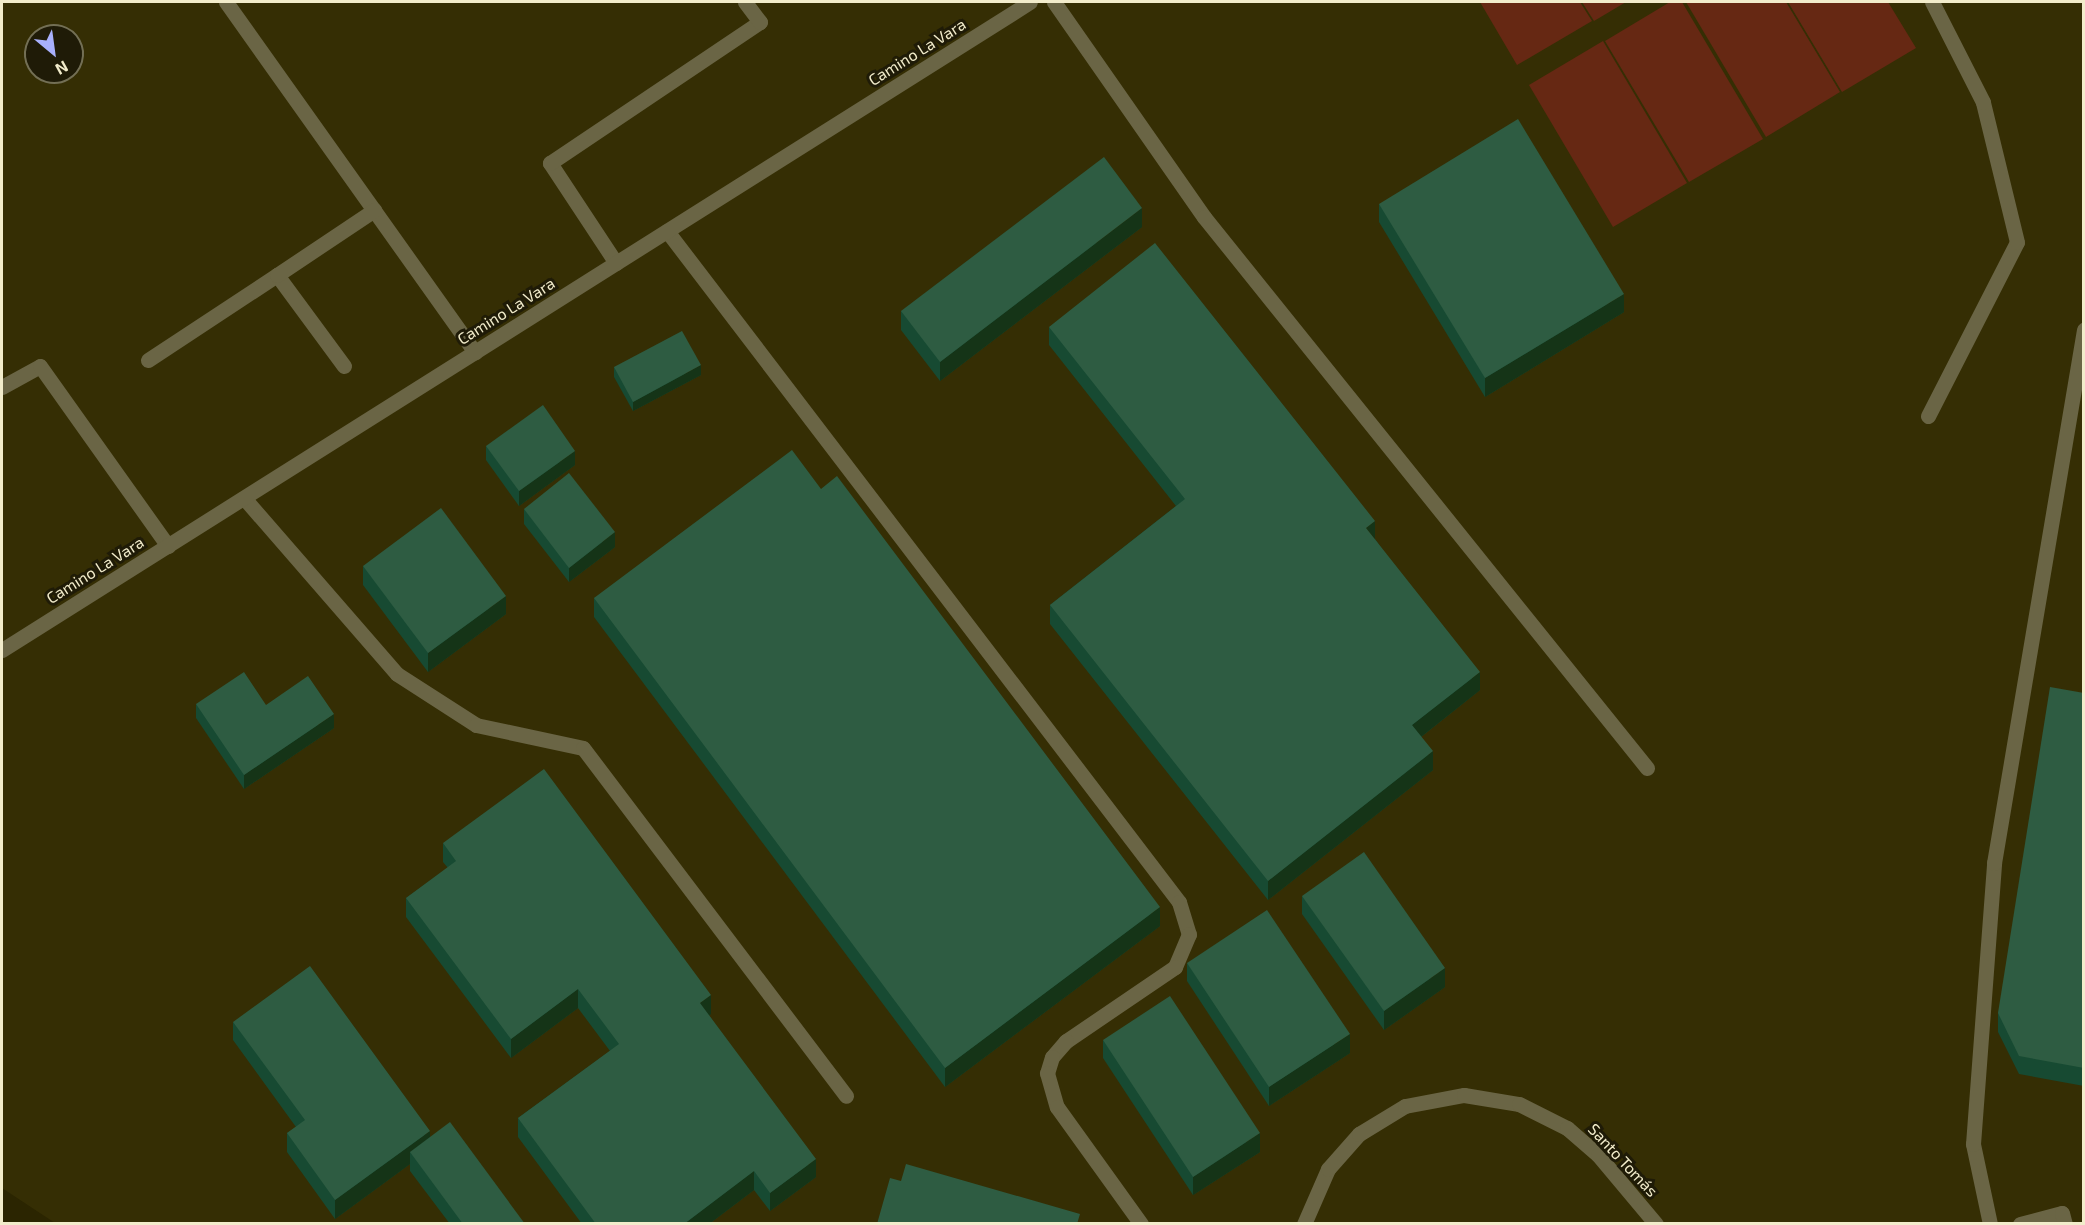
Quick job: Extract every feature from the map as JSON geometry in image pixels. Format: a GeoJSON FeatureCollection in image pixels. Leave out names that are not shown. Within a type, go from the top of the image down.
{"type":"FeatureCollection","features":[{"type":"Feature","properties":{"kind":"street"},"geometry":{"type":"LineString","coordinates":[[226,2],[476,352]]}},
{"type":"Feature","properties":{"kind":"street"},"geometry":{"type":"LineString","coordinates":[[616,263],[550,163],[760,22],[745,2]]}},
{"type":"Feature","properties":{"kind":"street","name":"Camino La Vara"},"geometry":{"type":"LineString","coordinates":[[2,650],[1030,2]]}},
{"type":"Feature","properties":{"kind":"street"},"geometry":{"type":"LineString","coordinates":[[1054,2],[1204,218],[1647,768]]}},
{"type":"Feature","properties":{"kind":"street"},"geometry":{"type":"LineString","coordinates":[[1928,416],[2017,242],[1983,102],[1932,2]]}},
{"type":"Feature","properties":{"kind":"street"},"geometry":{"type":"LineString","coordinates":[[148,360],[374,210]]}},
{"type":"Feature","properties":{"kind":"street"},"geometry":{"type":"LineString","coordinates":[[667,231],[1179,902],[1189,934],[1175,967],[1066,1041],[1052,1057],[1047,1073],[1057,1107],[1141,1224]]}},
{"type":"Feature","properties":{"kind":"street"},"geometry":{"type":"LineString","coordinates":[[277,275],[344,366]]}},
{"type":"Feature","properties":{"kind":"street"},"geometry":{"type":"LineString","coordinates":[[1990,1224],[1973,1144],[1994,863],[2084,330]]}},
{"type":"Feature","properties":{"kind":"street"},"geometry":{"type":"LineString","coordinates":[[2,387],[40,366],[168,546]]}},
{"type":"Feature","properties":{"kind":"street"},"geometry":{"type":"LineString","coordinates":[[244,498],[397,674],[476,725],[584,748],[846,1096]]}},
{"type":"Feature","properties":{"kind":"street","name":"Santo Tomás"},"geometry":{"type":"LineString","coordinates":[[1304,1224],[1328,1169],[1359,1134],[1406,1107],[1464,1095],[1519,1104],[1567,1128],[1598,1155],[1656,1224]]}},
{"type":"Feature","properties":{"kind":"street"},"geometry":{"type":"LineString","coordinates":[[2020,1224],[2063,1218]]}},
{"type":"Feature","properties":{"kind":"shaded area"},"geometry":{"type":"Polygon","coordinates":[[[2,2],[2083,2],[2083,1223],[55,1223],[2,1188],[2,2]]]}},
{"type":"Feature","properties":{"kind":"shaded area"},"geometry":{"type":"Polygon","coordinates":[[[1480,2],[1580,2],[1592,21],[1517,65],[1480,2]]]}},
{"type":"Feature","properties":{"kind":"shaded area"},"geometry":{"type":"Polygon","coordinates":[[[1582,2],[1626,2],[1594,21],[1582,2]]]}},
{"type":"Feature","properties":{"kind":"shaded area"},"geometry":{"type":"Polygon","coordinates":[[[1670,2],[1682,2],[1763,139],[1689,182],[1605,41],[1670,2]]]}},
{"type":"Feature","properties":{"kind":"shaded area"},"geometry":{"type":"Polygon","coordinates":[[[1686,2],[1786,2],[1840,92],[1766,137],[1686,2]]]}},
{"type":"Feature","properties":{"kind":"shaded area"},"geometry":{"type":"Polygon","coordinates":[[[1788,2],[1888,2],[1916,48],[1842,92],[1788,2]]]}},
{"type":"Feature","properties":{"kind":"shaded area"},"geometry":{"type":"Polygon","coordinates":[[[1603,41],[1687,183],[1613,227],[1529,85],[1603,41]]]}},
{"type":"Feature","properties":{"kind":"building"},"geometry":{"type":"Polygon","coordinates":[[[1518,119],[1624,294],[1485,378],[1379,204],[1518,119]]]}},
{"type":"Feature","properties":{"kind":"building"},"geometry":{"type":"Polygon","coordinates":[[[1104,157],[1142,208],[940,362],[901,311],[1104,157]]]}},
{"type":"Feature","properties":{"kind":"building"},"geometry":{"type":"Polygon","coordinates":[[[1155,243],[1375,521],[1366,528],[1480,672],[1412,725],[1433,751],[1268,881],[1050,605],[1185,499],[1049,327],[1155,243]]]}},
{"type":"Feature","properties":{"kind":"building"},"geometry":{"type":"Polygon","coordinates":[[[682,331],[701,365],[633,402],[614,367],[682,331]]]}},
{"type":"Feature","properties":{"kind":"building"},"geometry":{"type":"Polygon","coordinates":[[[543,405],[575,451],[519,491],[486,446],[543,405]]]}},
{"type":"Feature","properties":{"kind":"building"},"geometry":{"type":"Polygon","coordinates":[[[792,450],[821,489],[837,476],[1160,907],[945,1068],[594,598],[792,450]]]}},
{"type":"Feature","properties":{"kind":"building"},"geometry":{"type":"Polygon","coordinates":[[[569,473],[615,532],[569,568],[524,509],[569,473]]]}},
{"type":"Feature","properties":{"kind":"building"},"geometry":{"type":"Polygon","coordinates":[[[441,508],[506,596],[428,653],[363,566],[441,508]]]}},
{"type":"Feature","properties":{"kind":"building"},"geometry":{"type":"Polygon","coordinates":[[[244,672],[266,705],[308,676],[334,714],[244,775],[196,704],[244,672]]]}},
{"type":"Feature","properties":{"kind":"building"},"geometry":{"type":"Polygon","coordinates":[[[2050,687],[2084,693],[2084,1068],[2019,1056],[1998,1013],[2050,687]]]}},
{"type":"Feature","properties":{"kind":"building"},"geometry":{"type":"Polygon","coordinates":[[[544,769],[711,995],[700,1003],[816,1159],[770,1193],[754,1171],[684,1224],[596,1224],[518,1118],[619,1044],[578,989],[511,1039],[406,898],[456,861],[443,843],[544,769]]]}},
{"type":"Feature","properties":{"kind":"building"},"geometry":{"type":"Polygon","coordinates":[[[1364,852],[1445,968],[1384,1011],[1302,896],[1364,852]]]}},
{"type":"Feature","properties":{"kind":"building"},"geometry":{"type":"Polygon","coordinates":[[[1267,910],[1350,1034],[1269,1087],[1187,963],[1267,910]]]}},
{"type":"Feature","properties":{"kind":"building"},"geometry":{"type":"Polygon","coordinates":[[[310,966],[430,1131],[335,1200],[287,1133],[305,1120],[233,1022],[310,966]]]}},
{"type":"Feature","properties":{"kind":"building"},"geometry":{"type":"Polygon","coordinates":[[[1170,996],[1260,1133],[1193,1177],[1103,1040],[1170,996]]]}},
{"type":"Feature","properties":{"kind":"building"},"geometry":{"type":"Polygon","coordinates":[[[450,1122],[525,1224],[463,1224],[410,1152],[450,1122]]]}},
{"type":"Feature","properties":{"kind":"building"},"geometry":{"type":"Polygon","coordinates":[[[906,1164],[1080,1214],[1077,1224],[877,1224],[890,1178],[901,1181],[906,1164]]]}}]}
